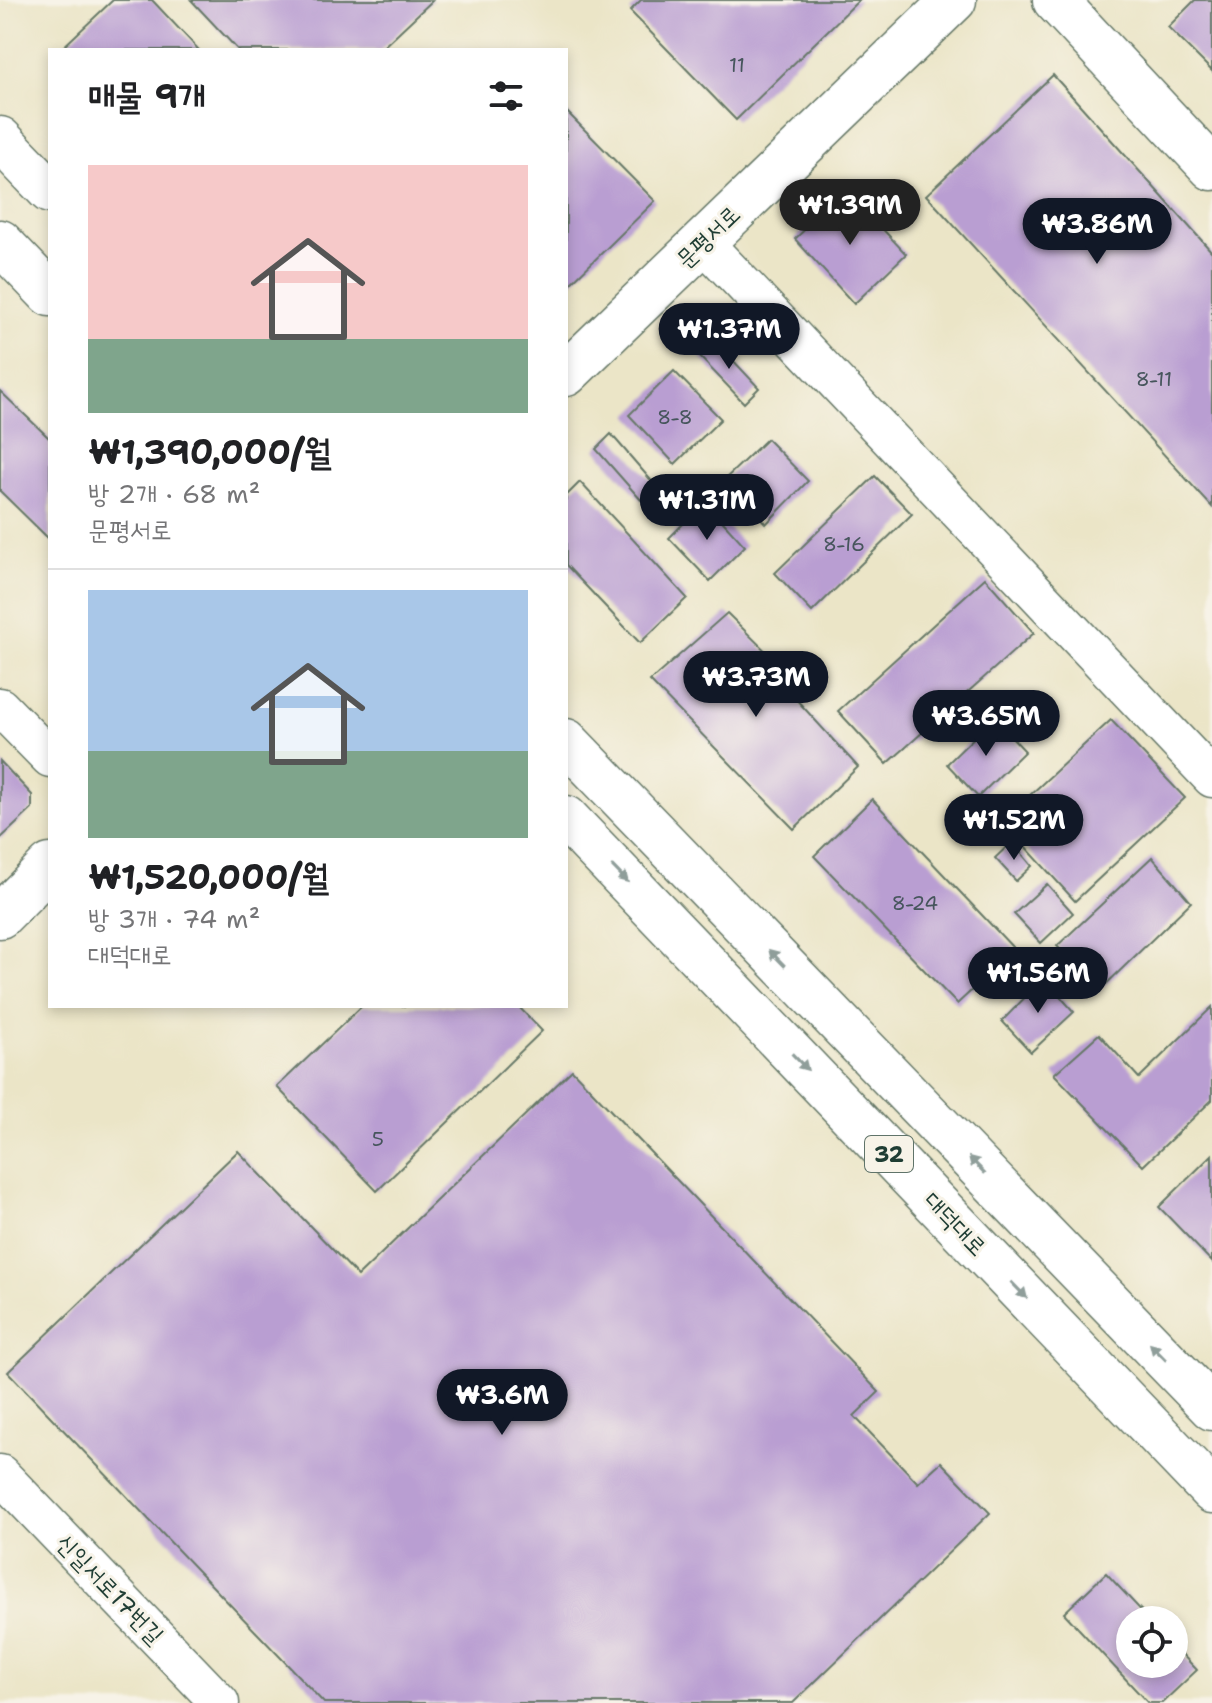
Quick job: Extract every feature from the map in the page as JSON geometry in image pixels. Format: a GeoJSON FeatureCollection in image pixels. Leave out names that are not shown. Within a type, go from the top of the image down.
{"type":"FeatureCollection","features":[{"type":"Feature","properties":{"kind":"main road","name":"문평서로"},"geometry":{"type":"LineString","coordinates":[[568,372],[954,0]]}},
{"type":"Feature","properties":{"kind":"main road"},"geometry":{"type":"LineString","coordinates":[[1055,0],[1212,168]]}},
{"type":"Feature","properties":{"kind":"main road"},"geometry":{"type":"LineString","coordinates":[[0,139],[48,189]]}},
{"type":"Feature","properties":{"kind":"main road"},"geometry":{"type":"LineString","coordinates":[[0,242],[48,292]]}},
{"type":"Feature","properties":{"kind":"main road","name":"32"},"geometry":{"type":"LineString","coordinates":[[568,743],[1212,1408]]}},
{"type":"Feature","properties":{"kind":"main road","name":"대덕대로"},"geometry":{"type":"LineString","coordinates":[[568,820],[1212,1491]]}},
{"type":"Feature","properties":{"kind":"main road"},"geometry":{"type":"LineString","coordinates":[[0,916],[48,868]]}},
{"type":"Feature","properties":{"kind":"street"},"geometry":{"type":"LineString","coordinates":[[703,242],[1212,778]]}},
{"type":"Feature","properties":{"kind":"street"},"geometry":{"type":"LineString","coordinates":[[0,707],[48,756]]}},
{"type":"Feature","properties":{"kind":"street","name":"신일서로17번길"},"geometry":{"type":"LineString","coordinates":[[0,1474],[220,1703]]}},
{"type":"Feature","properties":{"kind":"building"},"geometry":{"type":"Polygon","coordinates":[[[113,0],[152,0],[197,48],[62,48],[113,0]]]}},
{"type":"Feature","properties":{"kind":"building"},"geometry":{"type":"Polygon","coordinates":[[[191,0],[433,0],[382,48],[236,48],[191,0]]]}},
{"type":"Feature","properties":{"kind":"building"},"geometry":{"type":"Polygon","coordinates":[[[641,0],[859,0],[736,120],[630,11],[641,0]]]}},
{"type":"Feature","properties":{"kind":"building"},"geometry":{"type":"Polygon","coordinates":[[[1195,0],[1212,0],[1212,71],[1168,27],[1195,0]]]}},
{"type":"Feature","properties":{"kind":"building"},"geometry":{"type":"Polygon","coordinates":[[[1053,75],[1212,252],[1212,507],[926,195],[1053,75]]]}},
{"type":"Feature","properties":{"kind":"building"},"geometry":{"type":"Polygon","coordinates":[[[568,113],[655,201],[568,286],[568,113]]]}},
{"type":"Feature","properties":{"kind":"building"},"geometry":{"type":"Polygon","coordinates":[[[846,190],[906,254],[854,304],[795,239],[846,190]]]}},
{"type":"Feature","properties":{"kind":"building"},"geometry":{"type":"Polygon","coordinates":[[[714,340],[759,388],[744,403],[698,355],[714,340]]]}},
{"type":"Feature","properties":{"kind":"building"},"geometry":{"type":"Polygon","coordinates":[[[674,371],[721,419],[675,464],[629,415],[674,371]]]}},
{"type":"Feature","properties":{"kind":"building"},"geometry":{"type":"Polygon","coordinates":[[[0,391],[48,437],[48,538],[0,491],[0,391]]]}},
{"type":"Feature","properties":{"kind":"building"},"geometry":{"type":"Polygon","coordinates":[[[611,434],[656,486],[641,500],[596,449],[611,434]]]}},
{"type":"Feature","properties":{"kind":"building"},"geometry":{"type":"Polygon","coordinates":[[[767,439],[808,481],[766,524],[725,479],[767,439]]]}},
{"type":"Feature","properties":{"kind":"building"},"geometry":{"type":"Polygon","coordinates":[[[875,476],[912,514],[812,612],[775,573],[875,476]]]}},
{"type":"Feature","properties":{"kind":"building"},"geometry":{"type":"Polygon","coordinates":[[[580,482],[687,598],[640,643],[568,567],[568,494],[580,482]]]}},
{"type":"Feature","properties":{"kind":"building"},"geometry":{"type":"Polygon","coordinates":[[[705,502],[745,546],[710,581],[669,538],[705,502]]]}},
{"type":"Feature","properties":{"kind":"building"},"geometry":{"type":"Polygon","coordinates":[[[985,578],[1034,633],[887,764],[838,711],[985,578]]]}},
{"type":"Feature","properties":{"kind":"building"},"geometry":{"type":"Polygon","coordinates":[[[727,613],[803,688],[794,697],[858,767],[794,829],[650,681],[727,613]]]}},
{"type":"Feature","properties":{"kind":"building"},"geometry":{"type":"Polygon","coordinates":[[[994,718],[1025,751],[978,797],[947,764],[994,718]]]}},
{"type":"Feature","properties":{"kind":"building"},"geometry":{"type":"Polygon","coordinates":[[[1111,720],[1185,798],[1075,901],[1002,821],[1111,720]]]}},
{"type":"Feature","properties":{"kind":"building"},"geometry":{"type":"Polygon","coordinates":[[[0,761],[32,795],[32,809],[0,839],[0,761]]]}},
{"type":"Feature","properties":{"kind":"building"},"geometry":{"type":"Polygon","coordinates":[[[872,799],[1015,950],[957,1004],[814,856],[872,799]]]}},
{"type":"Feature","properties":{"kind":"building"},"geometry":{"type":"Polygon","coordinates":[[[1012,842],[1032,866],[1016,881],[995,858],[1012,842]]]}},
{"type":"Feature","properties":{"kind":"building"},"geometry":{"type":"Polygon","coordinates":[[[1152,857],[1191,902],[1099,991],[1057,946],[1152,857]]]}},
{"type":"Feature","properties":{"kind":"building"},"geometry":{"type":"Polygon","coordinates":[[[1047,884],[1073,913],[1041,943],[1014,914],[1047,884]]]}},
{"type":"Feature","properties":{"kind":"building"},"geometry":{"type":"Polygon","coordinates":[[[1044,978],[1074,1012],[1031,1052],[1002,1021],[1044,978]]]}},
{"type":"Feature","properties":{"kind":"building"},"geometry":{"type":"Polygon","coordinates":[[[1212,1007],[1212,1100],[1143,1166],[1054,1074],[1099,1034],[1139,1078],[1212,1007]]]}},
{"type":"Feature","properties":{"kind":"building"},"geometry":{"type":"Polygon","coordinates":[[[360,1008],[520,1008],[542,1031],[377,1191],[277,1087],[360,1008]]]}},
{"type":"Feature","properties":{"kind":"building"},"geometry":{"type":"Polygon","coordinates":[[[572,1070],[879,1392],[854,1416],[918,1483],[941,1462],[990,1513],[793,1703],[324,1703],[8,1372],[238,1151],[358,1276],[572,1070]]]}},
{"type":"Feature","properties":{"kind":"building"},"geometry":{"type":"Polygon","coordinates":[[[1212,1155],[1212,1262],[1159,1207],[1212,1155]]]}},
{"type":"Feature","properties":{"kind":"building"},"geometry":{"type":"Polygon","coordinates":[[[1106,1573],[1137,1606],[1116,1606],[1116,1669],[1064,1613],[1106,1573]]]}},
{"type":"Feature","properties":{"kind":"building"},"geometry":{"type":"Polygon","coordinates":[[[1188,1661],[1197,1670],[1162,1703],[1148,1703],[1125,1678],[1188,1678],[1188,1661]]]}}]}
